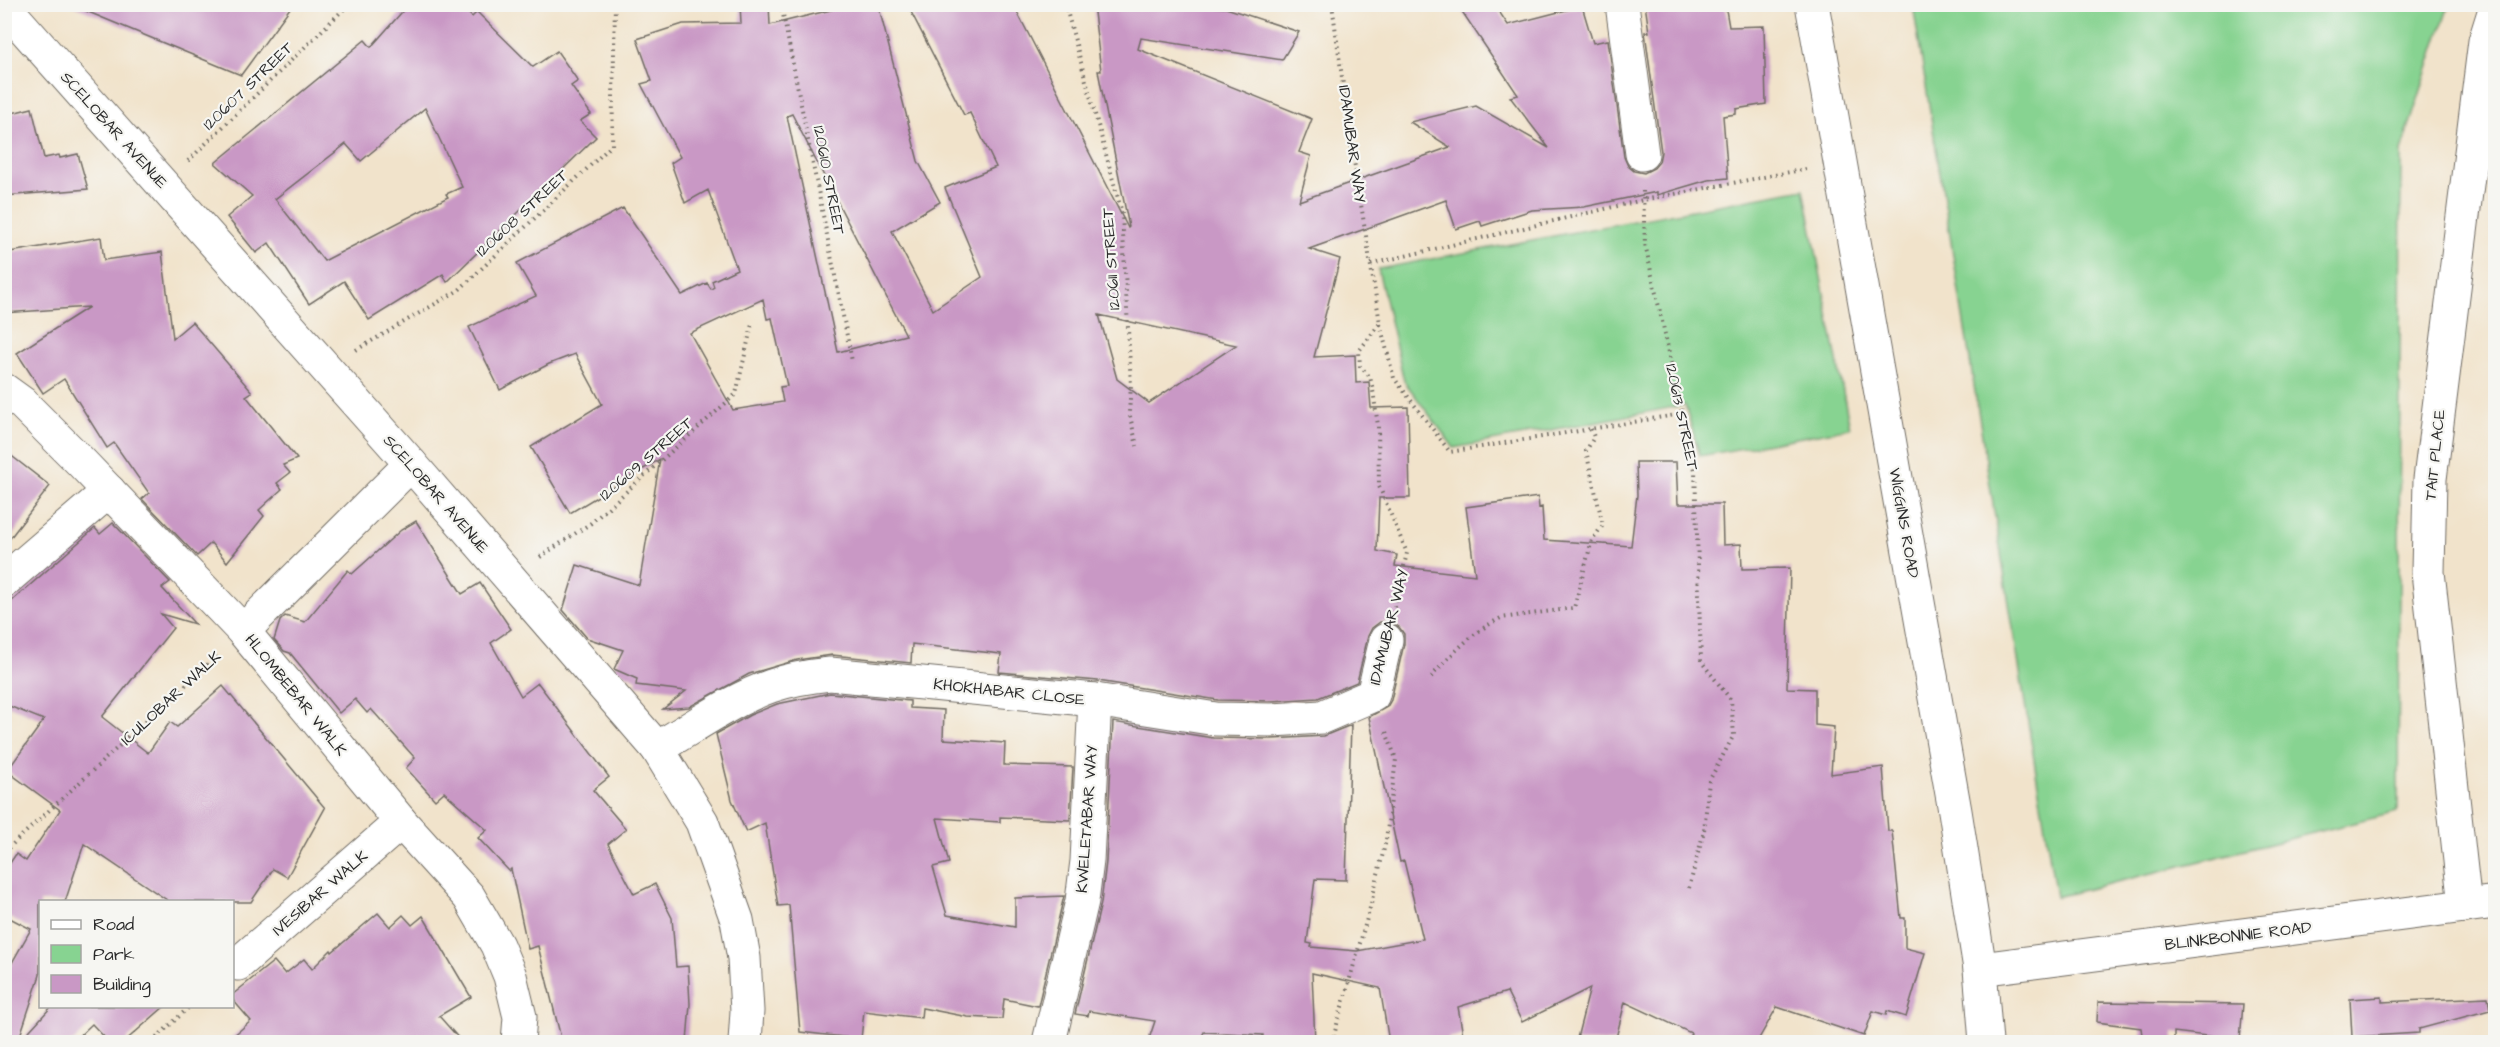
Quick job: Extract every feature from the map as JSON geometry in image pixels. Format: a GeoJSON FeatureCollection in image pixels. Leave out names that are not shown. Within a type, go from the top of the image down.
{"type":"FeatureCollection","features":[{"type":"Feature","properties":{"kind":"street"},"geometry":{"type":"LineString","coordinates":[[1622,4],[1642,154]]}},
{"type":"Feature","properties":{"kind":"street","name":"WIGGINS ROAD"},"geometry":{"type":"LineString","coordinates":[[1812,4],[1955,811],[1980,969],[1986,1042]]}},
{"type":"Feature","properties":{"kind":"street","name":"SCELOBAR AVENUE"},"geometry":{"type":"LineString","coordinates":[[4,6],[411,464],[657,748],[702,822],[737,920],[744,958],[747,1011],[745,1042]]}},
{"type":"Feature","properties":{"kind":"street","name":"TAIT PLACE"},"geometry":{"type":"LineString","coordinates":[[2480,904],[2428,572],[2430,479],[2485,41],[2496,6]]}},
{"type":"Feature","properties":{"kind":"street","name":"HLOMBEBAR WALK"},"geometry":{"type":"LineString","coordinates":[[4,390],[22,403],[243,631],[401,822],[469,897],[497,945],[510,976],[520,1017],[518,1042]]}},
{"type":"Feature","properties":{"kind":"street"},"geometry":{"type":"LineString","coordinates":[[243,631],[411,464]]}},
{"type":"Feature","properties":{"kind":"street"},"geometry":{"type":"LineString","coordinates":[[4,581],[109,491]]}},
{"type":"Feature","properties":{"kind":"street","name":"IDAMUBAR WAY"},"geometry":{"type":"LineString","coordinates":[[1373,695],[1386,640]]}},
{"type":"Feature","properties":{"kind":"street","name":"KHOKHABAR CLOSE"},"geometry":{"type":"LineString","coordinates":[[657,748],[742,699],[770,686],[799,678],[830,674],[1095,700],[1216,718],[1272,720],[1322,717],[1373,695]]}},
{"type":"Feature","properties":{"kind":"street","name":"KWELETABAR WAY"},"geometry":{"type":"LineString","coordinates":[[1049,1042],[1082,901],[1087,861],[1095,700]]}},
{"type":"Feature","properties":{"kind":"street","name":"IVESIBAR WALK"},"geometry":{"type":"LineString","coordinates":[[238,964],[401,822]]}},
{"type":"Feature","properties":{"kind":"street","name":"BLINKBONNIE ROAD"},"geometry":{"type":"LineString","coordinates":[[1980,969],[2480,904]]}},
{"type":"Feature","properties":{"kind":"path","name":"120607 STREET"},"geometry":{"type":"LineString","coordinates":[[163,185],[349,4]]}},
{"type":"Feature","properties":{"kind":"path","name":"120608 STREET"},"geometry":{"type":"LineString","coordinates":[[326,368],[459,290],[612,145],[615,4]]}},
{"type":"Feature","properties":{"kind":"path","name":"120610 STREET"},"geometry":{"type":"LineString","coordinates":[[781,4],[852,361]]}},
{"type":"Feature","properties":{"kind":"path","name":"120611 STREET"},"geometry":{"type":"LineString","coordinates":[[1065,4],[1122,213],[1131,386],[1129,412],[1137,446]]}},
{"type":"Feature","properties":{"kind":"path","name":"IDAMUBAR WAY"},"geometry":{"type":"LineString","coordinates":[[1332,4],[1380,323],[1359,351],[1360,366],[1370,377],[1373,390],[1378,426],[1379,486],[1407,554],[1386,640]]}},
{"type":"Feature","properties":{"kind":"path","name":"120613 STREET"},"geometry":{"type":"LineString","coordinates":[[1642,154],[1645,244],[1695,470],[1701,661],[1731,700],[1734,735],[1709,781],[1704,831],[1689,888]]}},
{"type":"Feature","properties":{"kind":"path"},"geometry":{"type":"LineString","coordinates":[[1371,264],[1643,200],[1839,162]]}},
{"type":"Feature","properties":{"kind":"path"},"geometry":{"type":"LineString","coordinates":[[1380,323],[1394,378],[1450,452],[1682,414]]}},
{"type":"Feature","properties":{"kind":"path","name":"120609 STREET"},"geometry":{"type":"LineString","coordinates":[[510,578],[591,523],[736,394],[752,324]]}},
{"type":"Feature","properties":{"kind":"path"},"geometry":{"type":"LineString","coordinates":[[1431,677],[1459,646],[1492,622],[1501,618],[1574,608],[1592,540],[1603,525],[1586,452],[1594,437],[1592,429]]}},
{"type":"Feature","properties":{"kind":"path","name":"ICULOBAR WALK"},"geometry":{"type":"LineString","coordinates":[[4,852],[243,631]]}},
{"type":"Feature","properties":{"kind":"path","name":"IDAMUBAR WAY"},"geometry":{"type":"LineString","coordinates":[[1332,1042],[1371,904],[1386,840],[1396,759],[1373,695]]}},
{"type":"Feature","properties":{"kind":"path"},"geometry":{"type":"LineString","coordinates":[[152,1042],[188,1008]]}},
{"type":"Feature","properties":{"kind":"green space"},"geometry":{"type":"Polygon","coordinates":[[[1913,5],[2449,5],[2401,151],[2398,812],[2056,897],[1913,5]]]}},
{"type":"Feature","properties":{"kind":"green space"},"geometry":{"type":"Polygon","coordinates":[[[1804,189],[1850,428],[1700,456],[1685,405],[1454,448],[1404,381],[1378,269],[1804,189]]]}},
{"type":"Feature","properties":{"kind":"building"},"geometry":{"type":"Polygon","coordinates":[[[69,4],[293,4],[241,75],[69,4]]]}},
{"type":"Feature","properties":{"kind":"building"},"geometry":{"type":"Polygon","coordinates":[[[409,4],[459,4],[472,17],[477,12],[533,67],[557,51],[578,81],[571,86],[591,114],[580,121],[596,137],[447,282],[443,274],[369,320],[344,281],[309,304],[269,243],[256,253],[227,217],[252,196],[215,163],[365,40],[371,47],[409,4]],[[425,108],[361,161],[346,144],[275,199],[324,261],[448,197],[446,194],[462,187],[425,108]]]}},
{"type":"Feature","properties":{"kind":"building"},"geometry":{"type":"Polygon","coordinates":[[[740,4],[769,4],[770,25],[855,4],[878,4],[918,161],[940,202],[892,231],[933,310],[982,277],[945,188],[996,167],[970,113],[964,115],[907,4],[1013,4],[1128,228],[1098,71],[1101,71],[1093,4],[1210,4],[1211,7],[1226,8],[1299,32],[1282,60],[1141,38],[1138,49],[1312,119],[1299,152],[1311,156],[1299,201],[1450,147],[1410,122],[1476,106],[1549,148],[1510,97],[1518,95],[1457,4],[1494,4],[1508,25],[1582,6],[1593,43],[1608,40],[1624,157],[1628,166],[1634,171],[1644,173],[1654,168],[1659,162],[1661,152],[1645,32],[1649,32],[1645,4],[1725,4],[1729,27],[1764,26],[1766,104],[1736,109],[1736,114],[1723,116],[1728,178],[1708,180],[1657,195],[1657,192],[1584,207],[1532,210],[1482,226],[1480,221],[1456,229],[1446,200],[1309,249],[1340,259],[1314,357],[1355,355],[1356,383],[1369,382],[1371,408],[1408,407],[1410,498],[1379,498],[1377,551],[1397,555],[1395,566],[1475,575],[1466,507],[1538,497],[1539,508],[1542,507],[1544,540],[1631,546],[1637,495],[1636,462],[1676,462],[1678,504],[1722,504],[1723,545],[1741,544],[1742,569],[1790,568],[1787,688],[1815,689],[1815,725],[1834,727],[1831,774],[1883,767],[1888,831],[1892,831],[1901,918],[1905,918],[1905,948],[1925,953],[1906,1017],[1887,1011],[1886,1015],[1873,1011],[1864,1036],[1777,1007],[1757,1042],[1687,1042],[1691,1033],[1625,1002],[1615,1042],[1576,1042],[1590,988],[1522,1022],[1507,992],[1458,1007],[1463,1035],[1448,1038],[1449,1042],[1389,1042],[1380,988],[1312,973],[1315,1042],[1263,1042],[1263,1035],[1204,1032],[1199,1042],[1148,1042],[1155,1021],[1089,1011],[1088,1016],[1075,1014],[1101,903],[1106,862],[1113,722],[1213,738],[1272,739],[1324,736],[1351,725],[1346,880],[1315,879],[1307,943],[1312,944],[1311,947],[1357,951],[1423,939],[1404,861],[1400,862],[1369,717],[1387,707],[1391,700],[1404,644],[1404,634],[1391,622],[1380,622],[1372,628],[1357,682],[1318,698],[1272,701],[1218,700],[1098,681],[999,672],[1001,654],[912,644],[911,663],[832,655],[797,660],[749,674],[689,707],[663,709],[686,691],[636,685],[637,679],[614,669],[623,650],[587,638],[563,610],[577,565],[639,585],[660,459],[570,513],[531,447],[602,404],[575,354],[549,364],[500,390],[469,327],[536,296],[517,263],[623,208],[682,295],[707,283],[711,289],[714,287],[712,281],[737,269],[708,190],[685,203],[671,163],[680,157],[641,84],[652,81],[637,39],[683,24],[741,23],[740,4]],[[792,114],[787,116],[838,352],[906,335],[792,114]],[[763,299],[690,333],[733,410],[783,402],[780,387],[787,386],[772,318],[767,319],[763,299]],[[1099,315],[1117,379],[1149,403],[1236,345],[1099,315]]]}},
{"type":"Feature","properties":{"kind":"building"},"geometry":{"type":"Polygon","coordinates":[[[32,108],[44,158],[59,155],[60,158],[78,154],[88,189],[4,196],[4,115],[32,108]]]}},
{"type":"Feature","properties":{"kind":"building"},"geometry":{"type":"Polygon","coordinates":[[[101,237],[104,260],[162,252],[173,338],[192,322],[252,392],[246,396],[297,459],[283,465],[290,473],[277,483],[282,489],[259,510],[264,516],[227,562],[211,543],[197,556],[142,499],[149,493],[114,443],[107,448],[64,379],[43,393],[17,353],[89,307],[4,313],[4,253],[101,237]]]}},
{"type":"Feature","properties":{"kind":"building"},"geometry":{"type":"Polygon","coordinates":[[[4,450],[50,486],[4,546],[4,450]]]}},
{"type":"Feature","properties":{"kind":"building"},"geometry":{"type":"Polygon","coordinates":[[[416,521],[462,594],[480,583],[511,629],[491,643],[521,696],[538,683],[609,777],[593,790],[626,829],[608,844],[634,894],[655,884],[672,918],[676,967],[688,966],[690,1004],[687,1042],[562,1042],[538,946],[528,949],[511,869],[509,871],[478,838],[487,830],[444,792],[435,800],[406,768],[415,758],[371,709],[367,713],[355,699],[339,713],[290,653],[284,651],[274,640],[280,621],[285,616],[305,622],[348,570],[352,574],[401,530],[416,521]]]}},
{"type":"Feature","properties":{"kind":"building"},"geometry":{"type":"Polygon","coordinates":[[[113,523],[170,582],[162,588],[195,624],[161,614],[173,628],[102,717],[148,753],[170,722],[177,727],[223,686],[325,808],[287,877],[273,869],[251,902],[167,900],[84,844],[66,900],[39,900],[39,978],[18,1042],[4,1042],[4,977],[31,929],[4,915],[4,872],[16,854],[26,861],[60,810],[7,771],[44,720],[4,704],[4,619],[12,601],[95,528],[100,534],[113,523]]]}},
{"type":"Feature","properties":{"kind":"building"},"geometry":{"type":"Polygon","coordinates":[[[830,693],[910,701],[910,708],[944,710],[943,739],[1005,743],[1004,765],[1073,767],[1070,820],[1000,817],[1000,822],[937,818],[949,863],[933,867],[947,915],[1015,927],[1015,898],[1064,896],[1038,1006],[1004,999],[1002,1019],[968,1017],[922,1008],[921,1018],[864,1011],[861,1039],[800,1032],[789,905],[778,906],[765,823],[746,832],[732,800],[716,734],[750,715],[777,704],[830,693]]]}},
{"type":"Feature","properties":{"kind":"building"},"geometry":{"type":"Polygon","coordinates":[[[378,913],[390,927],[403,915],[412,925],[423,916],[471,997],[439,1016],[462,1042],[226,1042],[251,1021],[234,1001],[234,993],[274,961],[285,974],[304,959],[312,969],[331,950],[332,952],[378,913]]]}},
{"type":"Feature","properties":{"kind":"building"},"geometry":{"type":"Polygon","coordinates":[[[2382,997],[2382,1002],[2488,997],[2490,1010],[2419,1029],[2419,1033],[2352,1037],[2350,999],[2382,997]]]}},
{"type":"Feature","properties":{"kind":"building"},"geometry":{"type":"Polygon","coordinates":[[[2098,1002],[2243,1004],[2240,1040],[2174,1032],[2174,1042],[2143,1042],[2141,1028],[2097,1022],[2098,1002]]]}},
{"type":"Feature","properties":{"kind":"building"},"geometry":{"type":"Polygon","coordinates":[[[50,1008],[163,1008],[124,1042],[109,1042],[92,1024],[73,1042],[19,1042],[50,1008]]]}}]}
